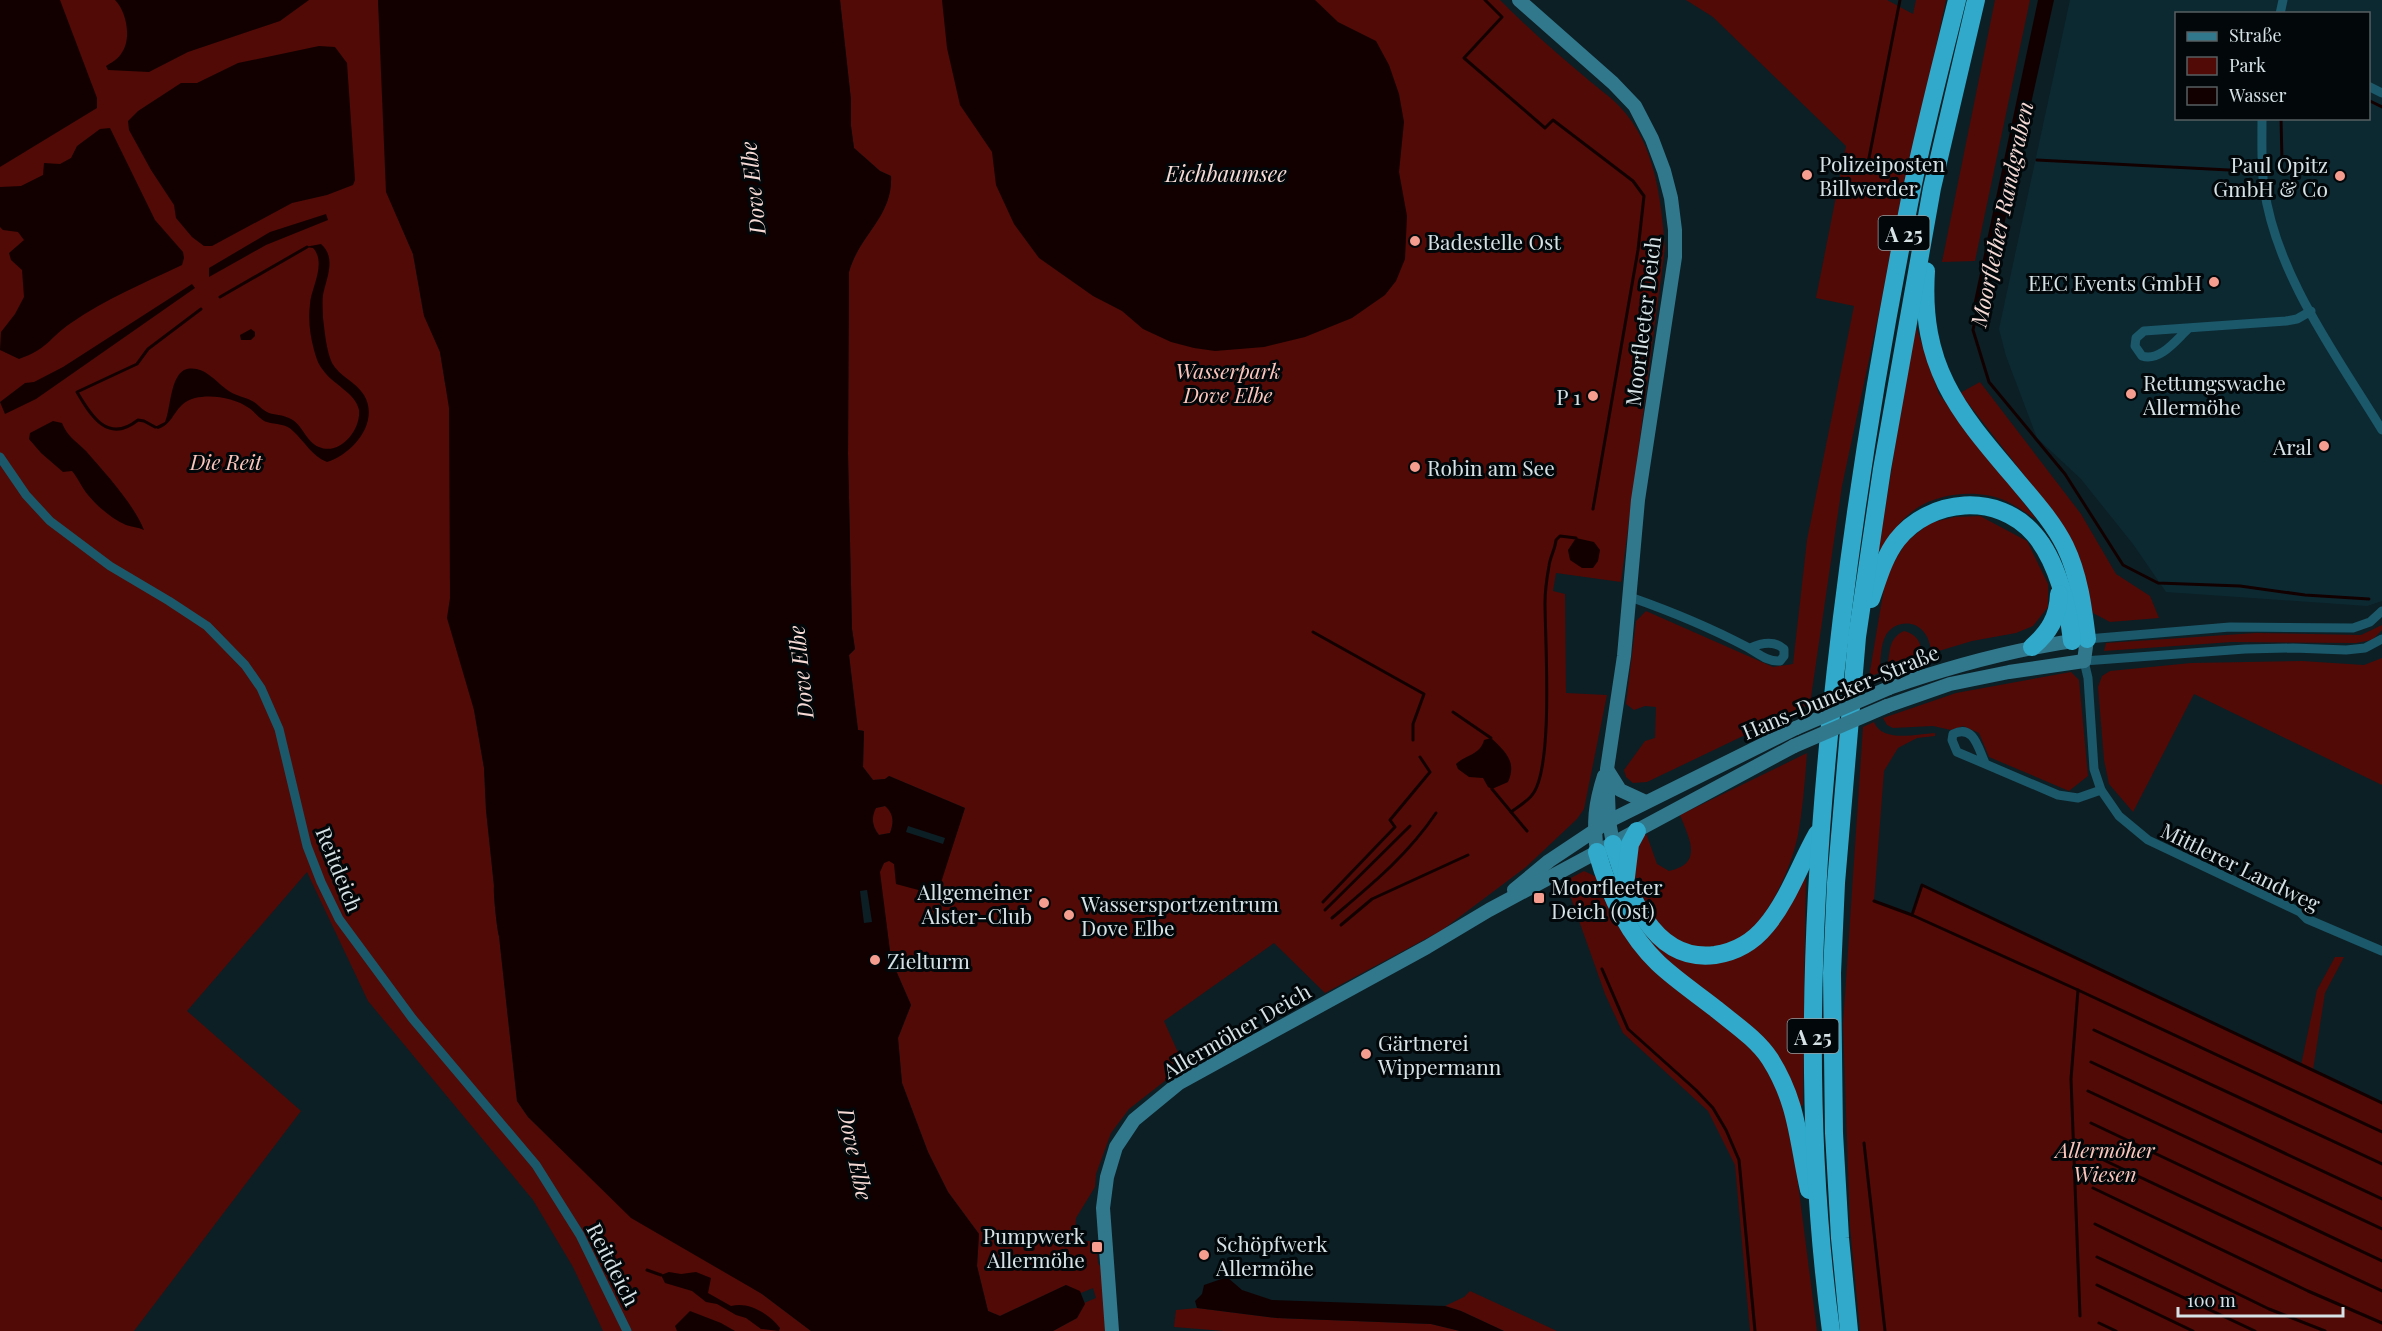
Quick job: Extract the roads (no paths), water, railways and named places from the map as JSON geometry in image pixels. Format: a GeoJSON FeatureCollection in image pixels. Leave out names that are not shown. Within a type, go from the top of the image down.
{"type":"FeatureCollection","features":[{"type":"Feature","properties":{"kind":"highway","name":"A 25"},"geometry":{"type":"LineString","coordinates":[[1831,1331],[1821,1241],[1815,1134],[1814,932],[1820,830],[1836,662],[1864,457],[1914,182],[1957,0]]}},
{"type":"Feature","properties":{"kind":"highway","name":"A 25"},"geometry":{"type":"LineString","coordinates":[[1849,1331],[1834,1145],[1832,1005],[1836,883],[1857,637],[1882,470],[1932,188],[1976,0]]}},
{"type":"Feature","properties":{"kind":"highway"},"geometry":{"type":"LineString","coordinates":[[1932,188],[1925,289],[1929,330],[1940,372],[1947,389],[1969,424],[2044,514],[2065,546],[2080,589],[2080,640]]}},
{"type":"Feature","properties":{"kind":"highway"},"geometry":{"type":"LineString","coordinates":[[1857,637],[1881,569],[1897,540],[1925,516],[1952,507],[1983,506],[2002,511],[2019,520],[2034,534],[2045,550],[2080,640]]}},
{"type":"Feature","properties":{"kind":"highway"},"geometry":{"type":"LineString","coordinates":[[2032,647],[2046,634],[2055,620],[2059,586]]}},
{"type":"Feature","properties":{"kind":"highway"},"geometry":{"type":"LineString","coordinates":[[1605,848],[1626,884],[1633,902],[1649,925],[1667,943],[1696,955],[1726,953],[1751,941],[1770,921],[1820,830]]}},
{"type":"Feature","properties":{"kind":"highway"},"geometry":{"type":"LineString","coordinates":[[1626,884],[1628,854],[1637,831]]}},
{"type":"Feature","properties":{"kind":"highway"},"geometry":{"type":"LineString","coordinates":[[1605,848],[1619,912],[1637,938],[1658,963],[1749,1036],[1769,1057],[1785,1087],[1797,1122],[1807,1181],[1821,1241]]}},
{"type":"Feature","properties":{"kind":"street","name":"Moorfleeter Deich"},"geometry":{"type":"LineString","coordinates":[[1518,0],[1613,83],[1635,106],[1652,139],[1664,171],[1671,198],[1675,230],[1675,258],[1638,500],[1617,713],[1607,769],[1596,800],[1594,830],[1605,848]]}},
{"type":"Feature","properties":{"kind":"street"},"geometry":{"type":"LineString","coordinates":[[2262,120],[2262,165],[2271,220],[2280,249],[2311,311],[2382,430]]}},
{"type":"Feature","properties":{"kind":"street"},"geometry":{"type":"LineString","coordinates":[[2188,329],[2165,350],[2152,357],[2142,356],[2135,346],[2136,338],[2144,331],[2286,321],[2297,319],[2311,311]]}},
{"type":"Feature","properties":{"kind":"street","name":"Reitdeich"},"geometry":{"type":"LineString","coordinates":[[0,457],[26,495],[51,521],[110,566],[207,626],[245,665],[261,688],[279,729],[308,846],[321,882],[339,919],[412,1018],[536,1165],[580,1235],[627,1331]]}},
{"type":"Feature","properties":{"kind":"street"},"geometry":{"type":"LineString","coordinates":[[1630,597],[1663,609],[1750,648]]}},
{"type":"Feature","properties":{"kind":"street","name":"Hans-Duncker-Straße"},"geometry":{"type":"LineString","coordinates":[[1609,821],[1796,728],[1888,688],[1974,660],[2032,647],[2080,640],[2230,627],[2353,628],[2370,622],[2382,611]]}},
{"type":"Feature","properties":{"kind":"street","name":"Hans-Duncker-Straße"},"geometry":{"type":"LineString","coordinates":[[1605,848],[1794,746],[1887,706],[1950,684],[2008,672],[2084,661],[2245,649],[2293,648],[2346,651],[2365,648],[2382,639]]}},
{"type":"Feature","properties":{"kind":"street"},"geometry":{"type":"LineString","coordinates":[[2080,640],[2084,661]]}},
{"type":"Feature","properties":{"kind":"street","name":"Mittlerer Landweg"},"geometry":{"type":"LineString","coordinates":[[2084,661],[2088,678],[2091,755],[2101,790],[2124,822],[2148,840],[2300,912],[2307,919],[2382,951]]}},
{"type":"Feature","properties":{"kind":"street"},"geometry":{"type":"LineString","coordinates":[[1985,763],[2058,795],[2078,798],[2101,790]]}},
{"type":"Feature","properties":{"kind":"street","name":"Moorfleeter Deich"},"geometry":{"type":"LineString","coordinates":[[1605,848],[1609,821],[1607,769]]}},
{"type":"Feature","properties":{"kind":"street"},"geometry":{"type":"LineString","coordinates":[[1607,769],[1620,789],[1646,802]]}},
{"type":"Feature","properties":{"kind":"street","name":"Allermöher Deich"},"geometry":{"type":"LineString","coordinates":[[1489,910],[1549,861],[1609,821]]}},
{"type":"Feature","properties":{"kind":"street","name":"Allermöher Deich"},"geometry":{"type":"LineString","coordinates":[[1112,1331],[1104,1198],[1107,1177],[1116,1147],[1134,1120],[1179,1083],[1605,848]]}},
{"type":"Feature","properties":{"kind":"water"},"geometry":{"type":"Polygon","coordinates":[[[0,0],[60,0],[97,98],[97,108],[0,167],[0,0]]]}},
{"type":"Feature","properties":{"kind":"water"},"geometry":{"type":"Polygon","coordinates":[[[115,0],[309,0],[280,21],[188,52],[149,72],[108,70],[106,66],[120,56],[127,34],[123,12],[115,0]]]}},
{"type":"Feature","properties":{"kind":"water","name":"Dove Elbe"},"geometry":{"type":"Polygon","coordinates":[[[378,0],[840,0],[854,148],[880,171],[891,176],[887,203],[860,247],[849,272],[848,454],[852,629],[855,649],[849,655],[858,730],[864,731],[863,767],[873,780],[885,779],[889,776],[965,808],[937,895],[896,884],[894,864],[889,861],[884,863],[880,872],[891,959],[911,1005],[898,1038],[902,1083],[928,1152],[948,1192],[979,1234],[977,1266],[988,1311],[1000,1316],[1066,1285],[1080,1291],[1085,1304],[1077,1318],[1053,1331],[811,1331],[762,1294],[631,1218],[528,1117],[517,1101],[495,911],[484,768],[474,710],[447,618],[450,598],[449,408],[440,352],[424,316],[413,254],[386,192],[378,0]],[[885,806],[876,808],[874,812],[873,822],[879,835],[890,833],[892,825],[890,812],[885,806]]]}},
{"type":"Feature","properties":{"kind":"water","name":"Eichbaumsee"},"geometry":{"type":"Polygon","coordinates":[[[942,0],[1315,0],[1338,22],[1376,41],[1389,65],[1399,94],[1404,122],[1399,172],[1407,216],[1405,259],[1396,281],[1385,295],[1352,318],[1305,337],[1264,347],[1215,351],[1194,348],[1171,342],[1143,329],[1122,311],[1093,296],[1039,258],[1014,224],[996,185],[992,152],[960,105],[947,48],[942,0]]]}},
{"type":"Feature","properties":{"kind":"water"},"geometry":{"type":"Polygon","coordinates":[[[2038,0],[2054,0],[1987,302],[1973,306],[2038,0]]]}},
{"type":"Feature","properties":{"kind":"water"},"geometry":{"type":"Polygon","coordinates":[[[319,46],[335,47],[347,63],[355,180],[353,185],[327,195],[292,203],[212,246],[204,246],[192,237],[176,218],[174,205],[129,130],[128,121],[138,111],[181,83],[197,83],[238,63],[319,46]]]}},
{"type":"Feature","properties":{"kind":"water"},"geometry":{"type":"Polygon","coordinates":[[[110,128],[155,220],[183,252],[182,265],[98,306],[64,328],[42,347],[19,359],[0,350],[1,332],[15,314],[24,297],[22,270],[11,260],[9,253],[24,240],[18,232],[3,230],[0,227],[0,187],[21,186],[43,175],[44,163],[60,164],[71,158],[77,146],[100,129],[110,128]]]}},
{"type":"Feature","properties":{"kind":"water"},"geometry":{"type":"Polygon","coordinates":[[[326,214],[328,220],[266,245],[209,277],[209,268],[270,232],[326,214]]]}},
{"type":"Feature","properties":{"kind":"water"},"geometry":{"type":"Polygon","coordinates":[[[321,244],[326,250],[329,262],[323,295],[323,318],[328,352],[335,368],[361,390],[368,405],[369,416],[366,426],[354,444],[337,458],[327,462],[313,452],[290,428],[264,421],[249,408],[237,402],[216,397],[195,398],[188,401],[164,426],[158,429],[151,426],[165,422],[177,377],[187,369],[193,369],[204,372],[229,391],[254,402],[267,412],[291,419],[319,447],[334,448],[348,439],[359,418],[357,404],[321,368],[310,333],[310,304],[319,261],[313,248],[305,247],[321,244]]]}},
{"type":"Feature","properties":{"kind":"water"},"geometry":{"type":"Polygon","coordinates":[[[192,284],[195,288],[36,399],[5,414],[0,402],[25,383],[34,382],[63,367],[192,284]]]}},
{"type":"Feature","properties":{"kind":"water"},"geometry":{"type":"Polygon","coordinates":[[[251,329],[255,332],[255,336],[251,340],[241,340],[240,335],[251,329]]]}},
{"type":"Feature","properties":{"kind":"water"},"geometry":{"type":"Polygon","coordinates":[[[53,421],[62,423],[69,435],[110,479],[133,509],[144,530],[126,525],[106,512],[88,495],[72,471],[63,472],[29,439],[30,433],[53,421]]]}},
{"type":"Feature","properties":{"kind":"water"},"geometry":{"type":"Polygon","coordinates":[[[1576,538],[1594,542],[1600,550],[1598,561],[1593,568],[1582,568],[1570,560],[1568,550],[1576,538]]]}},
{"type":"Feature","properties":{"kind":"water"},"geometry":{"type":"Polygon","coordinates":[[[1491,738],[1511,763],[1508,782],[1492,789],[1488,787],[1483,778],[1469,777],[1458,769],[1456,764],[1476,752],[1484,740],[1491,738]]]}},
{"type":"Feature","properties":{"kind":"water"},"geometry":{"type":"Polygon","coordinates":[[[669,1272],[681,1274],[696,1272],[711,1278],[708,1293],[731,1306],[745,1305],[758,1310],[780,1328],[779,1331],[761,1329],[746,1318],[717,1304],[706,1302],[692,1291],[665,1283],[661,1275],[669,1272]]]}},
{"type":"Feature","properties":{"kind":"water"},"geometry":{"type":"Polygon","coordinates":[[[1227,1277],[1242,1290],[1272,1300],[1445,1306],[1504,1331],[1460,1331],[1431,1324],[1277,1318],[1197,1308],[1195,1301],[1202,1294],[1204,1285],[1227,1277]]]}},
{"type":"Feature","properties":{"kind":"water"},"geometry":{"type":"Polygon","coordinates":[[[690,1311],[735,1331],[677,1331],[675,1326],[690,1311]]]}},
{"type":"Feature","properties":{"kind":"waterway"},"geometry":{"type":"LineString","coordinates":[[1485,0],[1502,17],[1464,58],[1545,128],[1553,120],[1633,181],[1644,196],[1638,250],[1593,509]]}},
{"type":"Feature","properties":{"kind":"waterway"},"geometry":{"type":"LineString","coordinates":[[1868,163],[1900,0]]}},
{"type":"Feature","properties":{"kind":"waterway"},"geometry":{"type":"LineString","coordinates":[[2370,101],[2382,107]]}},
{"type":"Feature","properties":{"kind":"waterway"},"geometry":{"type":"LineString","coordinates":[[2281,120],[2282,161]]}},
{"type":"Feature","properties":{"kind":"waterway"},"geometry":{"type":"LineString","coordinates":[[2037,160],[2248,171]]}},
{"type":"Feature","properties":{"kind":"waterway"},"geometry":{"type":"LineString","coordinates":[[220,297],[307,247]]}},
{"type":"Feature","properties":{"kind":"waterway","name":"Moorflether Randgraben"},"geometry":{"type":"LineString","coordinates":[[1979,301],[1973,330],[1989,382],[2065,474],[2123,565],[2158,583],[2240,586],[2305,595],[2369,599]]}},
{"type":"Feature","properties":{"kind":"waterway"},"geometry":{"type":"LineString","coordinates":[[155,427],[138,420],[127,427],[109,428],[95,418],[77,392],[137,364],[148,349],[201,309]]}},
{"type":"Feature","properties":{"kind":"waterway"},"geometry":{"type":"LineString","coordinates":[[1511,812],[1532,795],[1539,781],[1546,733],[1546,584],[1556,540],[1560,536],[1576,538]]}},
{"type":"Feature","properties":{"kind":"waterway"},"geometry":{"type":"LineString","coordinates":[[1313,632],[1424,694],[1413,724],[1413,740]]}},
{"type":"Feature","properties":{"kind":"waterway"},"geometry":{"type":"LineString","coordinates":[[1453,712],[1491,738]]}},
{"type":"Feature","properties":{"kind":"waterway"},"geometry":{"type":"LineString","coordinates":[[1323,902],[1395,827],[1390,820],[1430,772],[1420,757]]}},
{"type":"Feature","properties":{"kind":"waterway"},"geometry":{"type":"LineString","coordinates":[[1492,789],[1527,831]]}},
{"type":"Feature","properties":{"kind":"waterway"},"geometry":{"type":"LineString","coordinates":[[1332,918],[1401,856],[1436,813]]}},
{"type":"Feature","properties":{"kind":"waterway"},"geometry":{"type":"LineString","coordinates":[[1325,910],[1410,826]]}},
{"type":"Feature","properties":{"kind":"waterway"},"geometry":{"type":"LineString","coordinates":[[1341,925],[1372,899],[1468,855]]}},
{"type":"Feature","properties":{"kind":"waterway"},"geometry":{"type":"LineString","coordinates":[[1874,901],[1912,915],[1922,885],[2382,1103]]}},
{"type":"Feature","properties":{"kind":"waterway"},"geometry":{"type":"LineString","coordinates":[[1912,915],[2078,990]]}},
{"type":"Feature","properties":{"kind":"waterway"},"geometry":{"type":"LineString","coordinates":[[1602,969],[1628,1029],[1713,1108],[1739,1160],[1755,1331]]}},
{"type":"Feature","properties":{"kind":"waterway"},"geometry":{"type":"LineString","coordinates":[[2080,1316],[2071,1079],[2078,990],[2382,1132]]}},
{"type":"Feature","properties":{"kind":"waterway"},"geometry":{"type":"LineString","coordinates":[[2094,1030],[2382,1164]]}},
{"type":"Feature","properties":{"kind":"waterway"},"geometry":{"type":"LineString","coordinates":[[2091,1062],[2382,1199]]}},
{"type":"Feature","properties":{"kind":"waterway"},"geometry":{"type":"LineString","coordinates":[[2088,1091],[2382,1229]]}},
{"type":"Feature","properties":{"kind":"waterway"},"geometry":{"type":"LineString","coordinates":[[2091,1123],[2382,1261]]}},
{"type":"Feature","properties":{"kind":"waterway"},"geometry":{"type":"LineString","coordinates":[[1864,1143],[1885,1331]]}},
{"type":"Feature","properties":{"kind":"waterway"},"geometry":{"type":"LineString","coordinates":[[2093,1155],[2382,1291]]}},
{"type":"Feature","properties":{"kind":"waterway"},"geometry":{"type":"LineString","coordinates":[[2093,1188],[2308,1291],[2382,1323]]}},
{"type":"Feature","properties":{"kind":"waterway"},"geometry":{"type":"LineString","coordinates":[[2095,1224],[2269,1309],[2325,1331]]}},
{"type":"Feature","properties":{"kind":"waterway"},"geometry":{"type":"LineString","coordinates":[[2097,1257],[2255,1331]]}},
{"type":"Feature","properties":{"kind":"waterway"},"geometry":{"type":"LineString","coordinates":[[647,1270],[661,1275]]}},
{"type":"Feature","properties":{"kind":"waterway"},"geometry":{"type":"LineString","coordinates":[[2097,1285],[2193,1331]]}},
{"type":"Feature","properties":{"kind":"waterway"},"geometry":{"type":"LineString","coordinates":[[2099,1323],[2116,1331]]}},
{"type":"Feature","properties":{"kind":"place","name":"Polizeiposten Billwerder"},"geometry":{"type":"Point","coordinates":[1807,175]}},
{"type":"Feature","properties":{"kind":"place","name":"Paul Opitz GmbH & Co"},"geometry":{"type":"Point","coordinates":[2340,176]}},
{"type":"Feature","properties":{"kind":"place","name":"Badestelle Ost"},"geometry":{"type":"Point","coordinates":[1415,241]}},
{"type":"Feature","properties":{"kind":"place","name":"EEC Events GmbH"},"geometry":{"type":"Point","coordinates":[2214,282]}},
{"type":"Feature","properties":{"kind":"place","name":"Rettungswache Allermöhe"},"geometry":{"type":"Point","coordinates":[2131,394]}},
{"type":"Feature","properties":{"kind":"place","name":"P 1"},"geometry":{"type":"Point","coordinates":[1593,396]}},
{"type":"Feature","properties":{"kind":"place","name":"Aral"},"geometry":{"type":"Point","coordinates":[2324,446]}},
{"type":"Feature","properties":{"kind":"place","name":"Robin am See"},"geometry":{"type":"Point","coordinates":[1415,467]}},
{"type":"Feature","properties":{"kind":"place","name":"Moorfleeter Deich (Ost)"},"geometry":{"type":"Point","coordinates":[1539,898]}},
{"type":"Feature","properties":{"kind":"place","name":"Allgemeiner Alster-Club"},"geometry":{"type":"Point","coordinates":[1044,903]}},
{"type":"Feature","properties":{"kind":"place","name":"Wassersportzentrum Dove Elbe"},"geometry":{"type":"Point","coordinates":[1069,915]}},
{"type":"Feature","properties":{"kind":"place","name":"Zielturm"},"geometry":{"type":"Point","coordinates":[875,960]}},
{"type":"Feature","properties":{"kind":"place","name":"Gärtnerei Wippermann"},"geometry":{"type":"Point","coordinates":[1366,1054]}},
{"type":"Feature","properties":{"kind":"place","name":"Pumpwerk Allermöhe"},"geometry":{"type":"Point","coordinates":[1097,1247]}},
{"type":"Feature","properties":{"kind":"place","name":"Schöpfwerk Allermöhe"},"geometry":{"type":"Point","coordinates":[1204,1255]}},
{"type":"Feature","properties":{"kind":"park label","name":"Wasserpark Dove Elbe"},"geometry":{"type":"Point","coordinates":[1228,382]}},
{"type":"Feature","properties":{"kind":"park label","name":"Die Reit"},"geometry":{"type":"Point","coordinates":[226,461]}},
{"type":"Feature","properties":{"kind":"park label","name":"Allermöher Wiesen"},"geometry":{"type":"Point","coordinates":[2105,1161]}}]}
